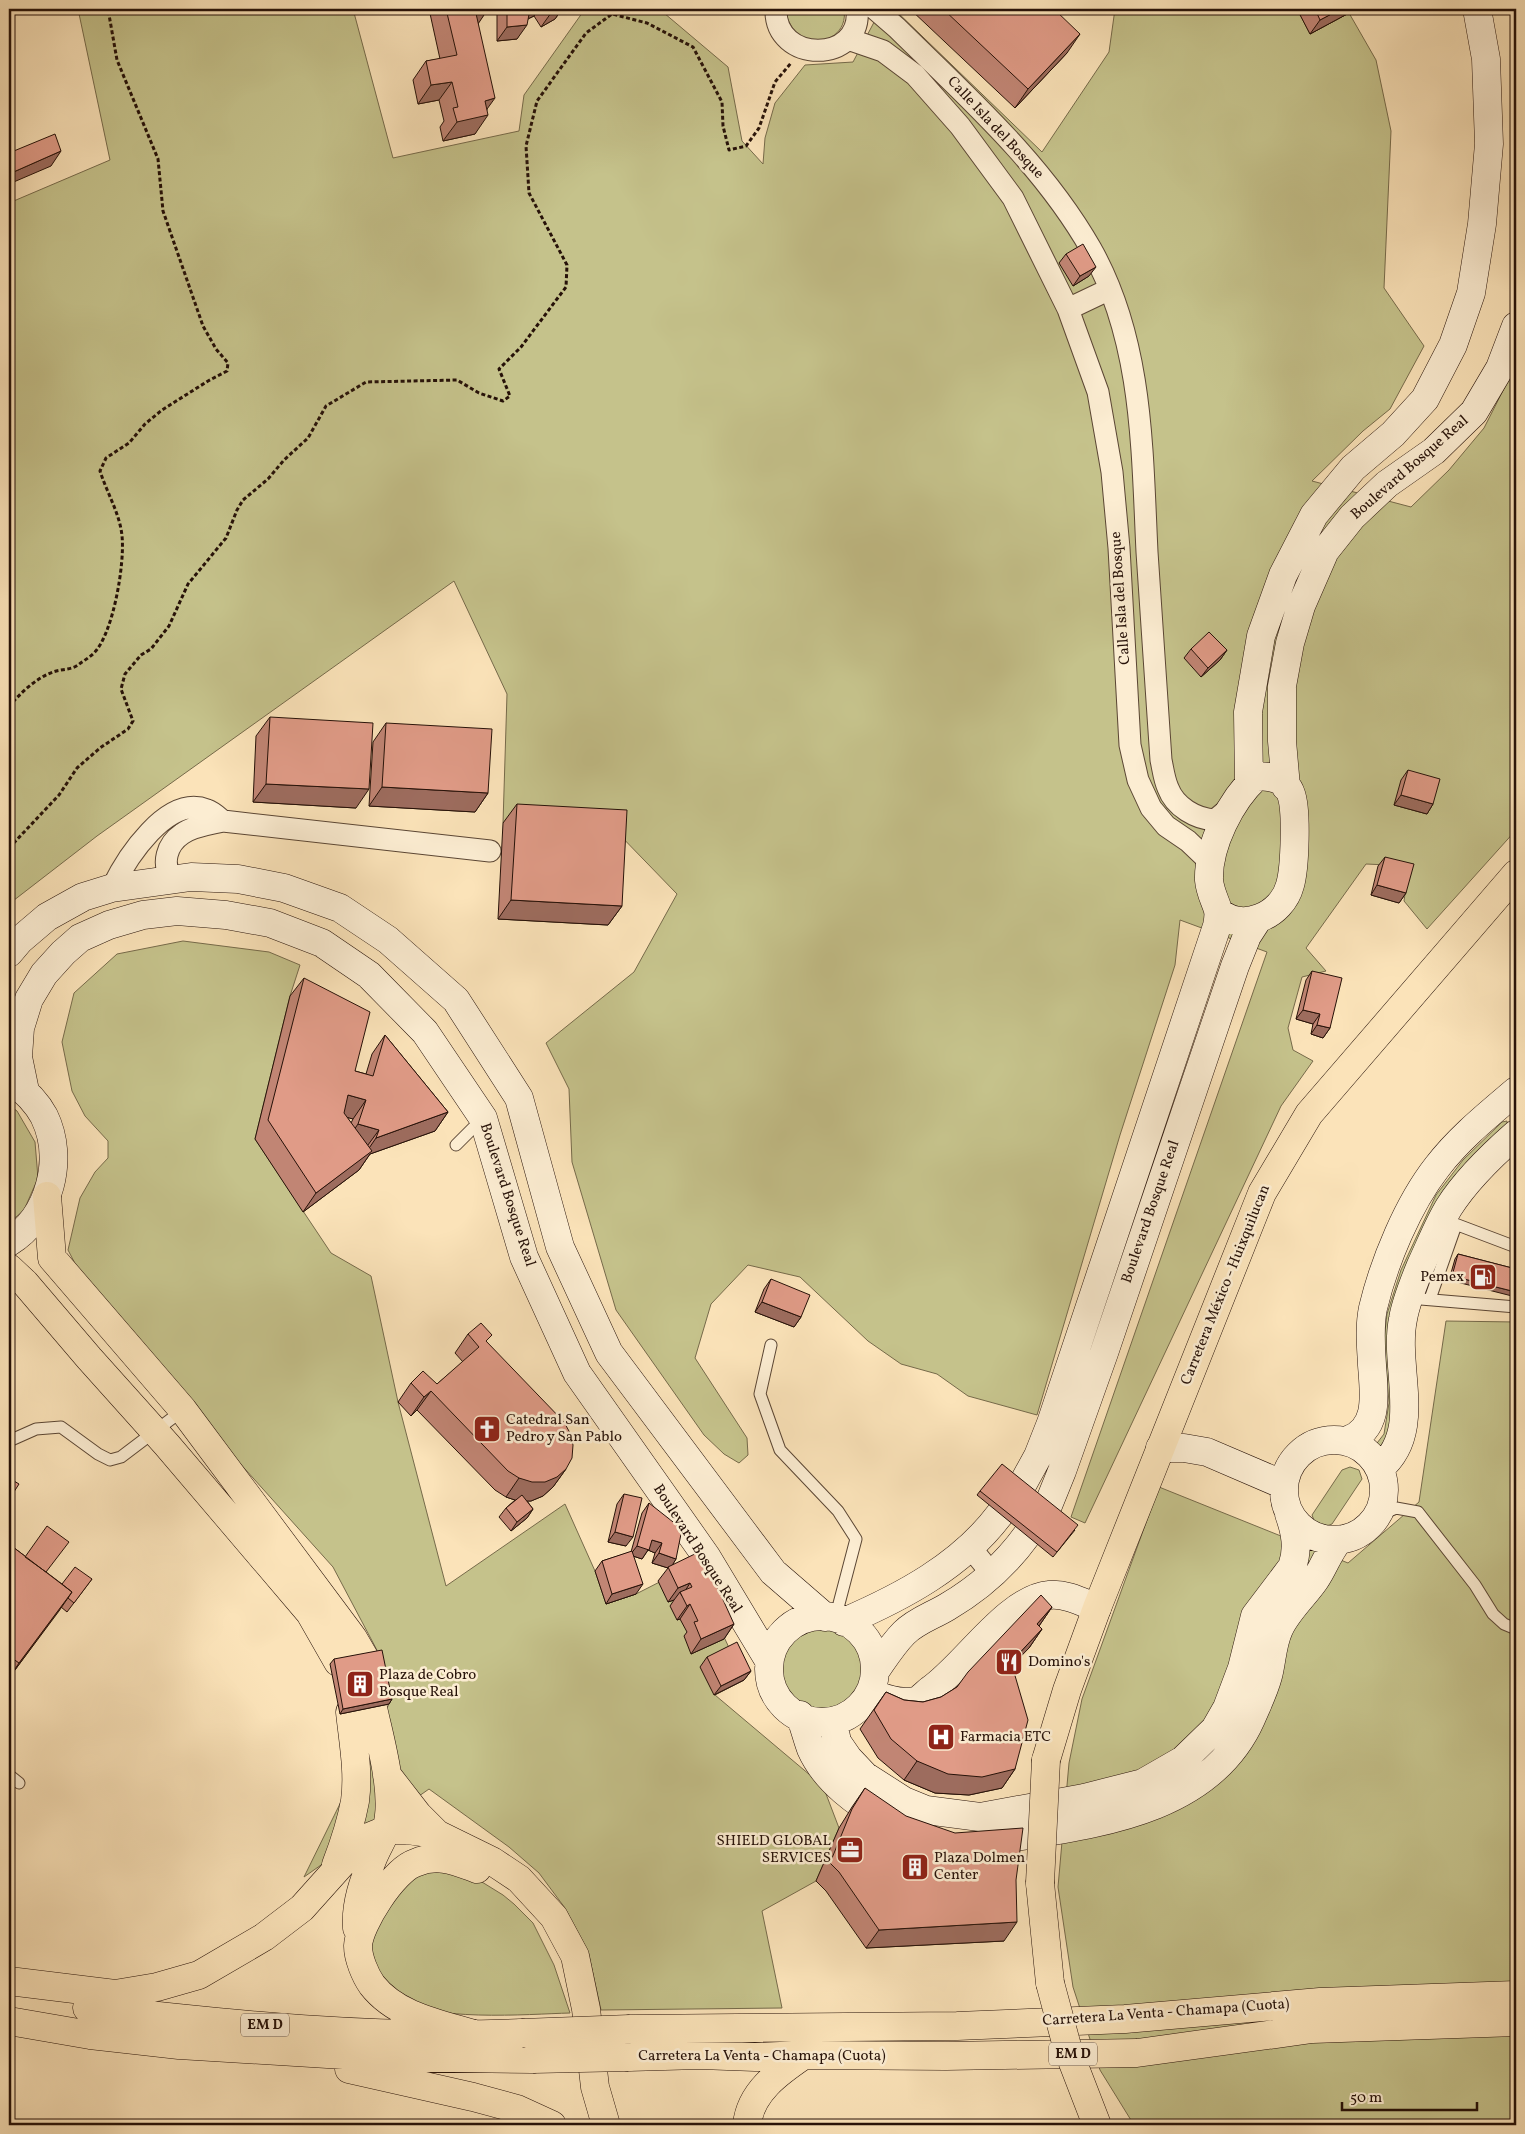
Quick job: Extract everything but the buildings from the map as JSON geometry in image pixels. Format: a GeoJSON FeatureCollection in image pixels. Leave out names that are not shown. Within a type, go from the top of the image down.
{"type":"FeatureCollection","features":[{"type":"Feature","properties":{"kind":"main road"},"geometry":{"type":"LineString","coordinates":[[1249,784],[1248,712],[1261,636],[1283,575],[1314,515],[1353,468],[1393,434],[1425,399],[1453,345],[1471,293],[1482,224],[1490,144],[1486,59],[1477,9]]}},
{"type":"Feature","properties":{"kind":"main road","name":"Boulevard Bosque Real"},"geometry":{"type":"LineString","coordinates":[[1047,1508],[1062,1471],[1235,966],[1247,936],[1258,919],[1270,914],[1280,904],[1290,887],[1293,861],[1293,804],[1291,793],[1286,787],[1282,741],[1282,686],[1290,643],[1300,606],[1325,550],[1352,517],[1387,484],[1434,451],[1474,412],[1500,368],[1516,326]]}},
{"type":"Feature","properties":{"kind":"main road"},"geometry":{"type":"LineString","coordinates":[[1258,919],[1248,922],[1237,922],[1226,918],[1218,911],[1212,897],[1210,862],[1223,823],[1233,806],[1256,777],[1269,776],[1278,779],[1286,787]]}},
{"type":"Feature","properties":{"kind":"main road"},"geometry":{"type":"LineString","coordinates":[[9,953],[20,940],[47,917],[83,897],[112,888],[172,878],[238,879],[284,888],[340,908],[388,940],[456,1000],[519,1098],[560,1247],[609,1353],[773,1572],[834,1619],[860,1634],[872,1651],[874,1681],[887,1699],[916,1701],[939,1684],[1015,1609],[1031,1600],[1048,1595],[1060,1595],[1097,1608]]}},
{"type":"Feature","properties":{"kind":"main road","name":"Carretera México - Huixquilucan"},"geometry":{"type":"LineString","coordinates":[[1097,2125],[1068,2050],[1050,1983],[1040,1883],[1046,1760],[1067,1690],[1097,1608],[1262,1193],[1309,1114],[1513,883]]}},
{"type":"Feature","properties":{"kind":"main road","name":"Boulevard Bosque Real"},"geometry":{"type":"LineString","coordinates":[[17,1085],[20,1028],[29,999],[44,974],[80,938],[143,914],[177,911],[226,915],[270,923],[322,943],[369,974],[425,1032],[483,1118],[524,1257],[577,1373],[706,1556],[768,1659]]}},
{"type":"Feature","properties":{"kind":"main road","name":"Boulevard Bosque Real"},"geometry":{"type":"LineString","coordinates":[[1021,1487],[1038,1456],[1057,1405],[1218,926],[1218,911]]}},
{"type":"Feature","properties":{"kind":"main road"},"geometry":{"type":"LineString","coordinates":[[9,1242],[33,1222],[47,1196],[54,1170],[52,1142],[44,1116],[17,1085]]}},
{"type":"Feature","properties":{"kind":"main road"},"geometry":{"type":"LineString","coordinates":[[833,1720],[837,1742],[848,1758],[865,1776],[904,1801],[926,1810],[980,1817],[1084,1798],[1143,1783],[1177,1764],[1199,1746],[1215,1729],[1227,1708],[1242,1668],[1255,1616],[1292,1567],[1296,1558],[1295,1531],[1284,1500],[1284,1485],[1288,1470],[1297,1456],[1313,1444],[1333,1440],[1348,1440],[1360,1436],[1367,1426],[1375,1398],[1370,1337],[1373,1309],[1387,1264],[1403,1226],[1423,1187],[1438,1166],[1485,1118],[1516,1091]]}},
{"type":"Feature","properties":{"kind":"main road"},"geometry":{"type":"LineString","coordinates":[[1380,1468],[1390,1459],[1400,1441],[1405,1404],[1401,1341],[1403,1319],[1420,1298],[1420,1270],[1449,1222],[1462,1189],[1516,1134]]}},
{"type":"Feature","properties":{"kind":"main road"},"geometry":{"type":"LineString","coordinates":[[47,1196],[52,1258],[183,1410],[317,1606],[351,1660]]}},
{"type":"Feature","properties":{"kind":"main road"},"geometry":{"type":"LineString","coordinates":[[9,1268],[26,1283],[88,1358],[317,1606]]}},
{"type":"Feature","properties":{"kind":"main road"},"geometry":{"type":"LineString","coordinates":[[88,1358],[118,1334]]}},
{"type":"Feature","properties":{"kind":"main road"},"geometry":{"type":"LineString","coordinates":[[1289,1514],[1301,1529],[1318,1539],[1338,1541],[1361,1534],[1378,1516],[1385,1492],[1380,1468],[1368,1453],[1348,1440]]}},
{"type":"Feature","properties":{"kind":"main road"},"geometry":{"type":"LineString","coordinates":[[1160,1448],[1184,1448],[1206,1452],[1284,1485]]}},
{"type":"Feature","properties":{"kind":"main road"},"geometry":{"type":"LineString","coordinates":[[1000,1514],[988,1530],[970,1548],[925,1581],[834,1619],[799,1621],[778,1636],[768,1659],[769,1677],[775,1694],[787,1708],[800,1716],[817,1721],[833,1720],[849,1715],[862,1705],[892,1646],[915,1624],[961,1598],[992,1574],[1027,1535]]}},
{"type":"Feature","properties":{"kind":"main road"},"geometry":{"type":"LineString","coordinates":[[963,1841],[982,1843],[1131,1814],[1178,1795],[1200,1781],[1219,1765],[1237,1745],[1251,1720],[1268,1676],[1279,1628],[1317,1578],[1328,1554],[1338,1541]]}},
{"type":"Feature","properties":{"kind":"main road"},"geometry":{"type":"LineString","coordinates":[[334,1874],[351,1823],[355,1799],[362,1710],[386,1775],[389,1812],[386,1830],[373,1857],[362,1887],[356,1917],[360,1962],[372,1985],[389,2002],[417,2018],[477,2035]]}},
{"type":"Feature","properties":{"kind":"main road"},"geometry":{"type":"LineString","coordinates":[[800,1716],[812,1750],[828,1774],[847,1794],[876,1815],[910,1831]]}},
{"type":"Feature","properties":{"kind":"main road"},"geometry":{"type":"LineString","coordinates":[[386,1775],[418,1815],[437,1834]]}},
{"type":"Feature","properties":{"kind":"main road"},"geometry":{"type":"LineString","coordinates":[[9,1981],[115,1994],[157,1987],[199,1975],[264,1937],[302,1908],[354,1850],[369,1838],[386,1830],[408,1830],[437,1834],[492,1861],[519,1879],[554,1917],[574,1956],[586,2009],[595,2087],[606,2125]]}},
{"type":"Feature","properties":{"kind":"main road"},"geometry":{"type":"LineString","coordinates":[[358,1945],[367,1920],[380,1897],[398,1875],[413,1863],[445,1858],[490,1875],[520,1893],[543,1922],[563,1963],[575,2010],[584,2090],[593,2125]]}},
{"type":"Feature","properties":{"kind":"main road","name":"Carretera La Venta - Chamapa (Cuota)"},"geometry":{"type":"LineString","coordinates":[[9,1996],[77,2007],[200,2021],[411,2035],[477,2035],[630,2029],[957,2026],[1125,2019],[1320,2002],[1516,1994]]}},
{"type":"Feature","properties":{"kind":"main road","name":"Carretera La Venta - Chamapa (Cuota)"},"geometry":{"type":"LineString","coordinates":[[9,2021],[44,2028],[179,2044],[376,2058],[534,2059],[700,2055],[756,2057],[1137,2053],[1312,2029],[1516,2022]]}},
{"type":"Feature","properties":{"kind":"main road"},"geometry":{"type":"LineString","coordinates":[[9,2031],[44,2028]]}},
{"type":"Feature","properties":{"kind":"main road"},"geometry":{"type":"LineString","coordinates":[[292,2052],[351,2069],[436,2087],[517,2109],[552,2125]]}},
{"type":"Feature","properties":{"kind":"main road"},"geometry":{"type":"LineString","coordinates":[[747,2125],[753,2102],[762,2089],[782,2069],[804,2055]]}},
{"type":"Feature","properties":{"kind":"street"},"geometry":{"type":"LineString","coordinates":[[776,9],[776,19],[787,39],[806,50],[829,50],[848,39],[858,19],[857,9]]}},
{"type":"Feature","properties":{"kind":"street","name":"Calle Isla del Bosque"},"geometry":{"type":"LineString","coordinates":[[875,9],[904,35],[1033,165],[1092,250],[1110,289],[1127,341],[1136,385],[1161,760],[1168,789],[1184,809],[1201,819],[1215,820],[1233,806]]}},
{"type":"Feature","properties":{"kind":"street","name":"Calle Isla del Bosque"},"geometry":{"type":"LineString","coordinates":[[848,39],[884,51],[915,75],[960,126],[1013,198],[1068,309],[1098,392],[1112,472],[1119,548],[1130,745],[1138,780],[1151,808],[1166,826],[1188,840],[1210,862]]}},
{"type":"Feature","properties":{"kind":"street"},"geometry":{"type":"LineString","coordinates":[[1068,309],[1110,289]]}},
{"type":"Feature","properties":{"kind":"street"},"geometry":{"type":"LineString","coordinates":[[112,888],[122,867],[138,844],[172,814],[189,807],[207,810],[223,821]]}},
{"type":"Feature","properties":{"kind":"street"},"geometry":{"type":"LineString","coordinates":[[172,878],[166,870],[168,850],[181,834],[223,821],[490,850]]}},
{"type":"Feature","properties":{"kind":"street"},"geometry":{"type":"LineString","coordinates":[[1038,1456],[1062,1471]]}},
{"type":"Feature","properties":{"kind":"street"},"geometry":{"type":"LineString","coordinates":[[970,1548],[992,1574]]}},
{"type":"Feature","properties":{"kind":"lane"},"geometry":{"type":"LineString","coordinates":[[456,1145],[483,1118]]}},
{"type":"Feature","properties":{"kind":"lane"},"geometry":{"type":"LineString","coordinates":[[1449,1222],[1516,1247]]}},
{"type":"Feature","properties":{"kind":"lane"},"geometry":{"type":"LineString","coordinates":[[1420,1298],[1516,1307]]}},
{"type":"Feature","properties":{"kind":"lane"},"geometry":{"type":"LineString","coordinates":[[771,1344],[760,1394],[780,1450],[838,1512],[856,1539],[834,1619]]}},
{"type":"Feature","properties":{"kind":"lane"},"geometry":{"type":"LineString","coordinates":[[9,1441],[36,1429],[61,1427],[98,1454],[110,1460],[121,1457],[183,1410]]}},
{"type":"Feature","properties":{"kind":"lane"},"geometry":{"type":"LineString","coordinates":[[1378,1516],[1396,1508],[1418,1512],[1475,1585],[1493,1614],[1504,1624],[1516,1629]]}},
{"type":"Feature","properties":{"kind":"lane"},"geometry":{"type":"LineString","coordinates":[[9,1774],[19,1783]]}},
{"type":"Feature","properties":{"kind":"path"},"geometry":{"type":"LineString","coordinates":[[9,707],[15,699],[35,682],[52,672],[76,666],[95,652],[106,630],[116,602],[121,569],[122,536],[116,511],[100,472],[106,458],[129,443],[145,424],[162,410],[227,371],[228,363],[216,349],[203,326],[163,212],[158,159],[117,60],[108,9]]}},
{"type":"Feature","properties":{"kind":"path"},"geometry":{"type":"LineString","coordinates":[[9,848],[59,795],[78,768],[100,748],[128,729],[133,721],[120,689],[125,674],[141,655],[152,649],[169,626],[188,584],[226,538],[243,500],[268,479],[284,460],[308,438],[326,406],[366,382],[457,380],[479,393],[502,401],[510,396],[499,369],[520,346],[566,287],[567,265],[529,193],[526,146],[537,101],[586,33],[612,14],[647,23],[693,47],[722,102],[723,126],[729,150],[746,146],[759,128],[775,82],[792,62]]}},
{"type":"Feature","properties":{"kind":"shaded area"},"geometry":{"type":"Polygon","coordinates":[[[78,9],[353,9],[393,158],[519,131],[524,95],[585,9],[652,9],[664,13],[728,67],[742,141],[763,164],[765,138],[775,103],[805,65],[853,62],[881,9],[894,9],[1042,152],[1109,52],[1115,9],[1297,9],[1310,34],[1349,13],[1376,60],[1391,131],[1384,288],[1424,346],[1390,409],[1363,431],[1312,481],[1411,507],[1449,470],[1484,428],[1516,365],[1516,830],[1427,929],[1404,901],[1409,866],[1366,864],[1306,948],[1326,971],[1302,977],[1288,1028],[1293,1050],[1313,1061],[1281,1106],[1085,1523],[1071,1517],[1267,952],[1180,920],[1175,965],[1120,1135],[1037,1415],[968,1396],[937,1374],[901,1364],[868,1341],[800,1277],[748,1265],[711,1304],[695,1358],[747,1438],[748,1455],[739,1463],[724,1454],[704,1435],[616,1310],[572,1162],[569,1089],[546,1043],[634,972],[677,894],[614,829],[503,823],[507,694],[454,581],[97,836],[9,904],[9,203],[110,160],[78,9]]]}},
{"type":"Feature","properties":{"kind":"shaded area"},"geometry":{"type":"Polygon","coordinates":[[[785,9],[844,9],[844,22],[830,38],[820,40],[809,39],[798,34],[790,24],[785,9]]]}},
{"type":"Feature","properties":{"kind":"shaded area"},"geometry":{"type":"Polygon","coordinates":[[[183,941],[269,952],[300,965],[290,996],[255,1139],[331,1253],[371,1276],[398,1402],[446,1586],[565,1504],[595,1571],[606,1604],[636,1594],[691,1566],[744,1680],[715,1695],[823,1786],[839,1828],[816,1881],[762,1911],[782,2008],[601,2010],[588,1951],[565,1908],[539,1873],[509,1847],[429,1789],[304,1877],[389,1704],[379,1654],[333,1567],[95,1302],[68,1250],[80,1198],[95,1172],[108,1158],[108,1141],[85,1116],[72,1091],[62,1042],[74,993],[117,954],[183,941]]]}},
{"type":"Feature","properties":{"kind":"shaded area"},"geometry":{"type":"Polygon","coordinates":[[[9,1105],[17,1111],[35,1142],[38,1178],[24,1210],[9,1223],[9,1105]]]}},
{"type":"Feature","properties":{"kind":"shaded area"},"geometry":{"type":"Polygon","coordinates":[[[1507,1121],[1507,1127],[1442,1198],[1392,1436],[1381,1452],[1374,1447],[1384,1434],[1389,1403],[1384,1340],[1387,1314],[1401,1270],[1436,1195],[1463,1160],[1502,1122],[1507,1121]]]}},
{"type":"Feature","properties":{"kind":"shaded area"},"geometry":{"type":"Polygon","coordinates":[[[1446,1321],[1516,1322],[1516,2125],[1134,2125],[1100,2070],[1073,1987],[1058,1887],[1069,1763],[1082,1699],[1159,1487],[1348,1563],[1419,1502],[1446,1321]]]}},
{"type":"Feature","properties":{"kind":"shaded area"},"geometry":{"type":"Polygon","coordinates":[[[1350,1467],[1359,1470],[1362,1479],[1332,1524],[1324,1527],[1315,1523],[1312,1515],[1342,1470],[1350,1467]]]}},
{"type":"Feature","properties":{"kind":"shaded area"},"geometry":{"type":"Polygon","coordinates":[[[824,1626],[848,1637],[861,1652],[866,1670],[862,1686],[853,1701],[838,1710],[820,1712],[800,1705],[787,1694],[780,1678],[779,1662],[784,1647],[794,1636],[813,1627],[824,1626]]]}},
{"type":"Feature","properties":{"kind":"shaded area"},"geometry":{"type":"Polygon","coordinates":[[[419,1870],[469,1874],[514,1904],[533,1923],[554,1965],[570,2013],[452,2014],[409,2005],[394,1996],[370,1961],[373,1923],[419,1870]]]}},
{"type":"Feature","properties":{"kind":"place","name":"Pemex"},"geometry":{"type":"Point","coordinates":[1483,1277]}},
{"type":"Feature","properties":{"kind":"place","name":"Catedral San Pedro y San Pablo"},"geometry":{"type":"Point","coordinates":[487,1429]}},
{"type":"Feature","properties":{"kind":"place","name":"Domino's"},"geometry":{"type":"Point","coordinates":[1009,1662]}},
{"type":"Feature","properties":{"kind":"place","name":"Plaza de Cobro Bosque Real"},"geometry":{"type":"Point","coordinates":[360,1684]}},
{"type":"Feature","properties":{"kind":"place","name":"Farmacia ETC"},"geometry":{"type":"Point","coordinates":[941,1737]}},
{"type":"Feature","properties":{"kind":"place","name":"SHIELD GLOBAL SERVICES"},"geometry":{"type":"Point","coordinates":[850,1850]}},
{"type":"Feature","properties":{"kind":"place","name":"Plaza Dolmen Center"},"geometry":{"type":"Point","coordinates":[915,1867]}}]}
